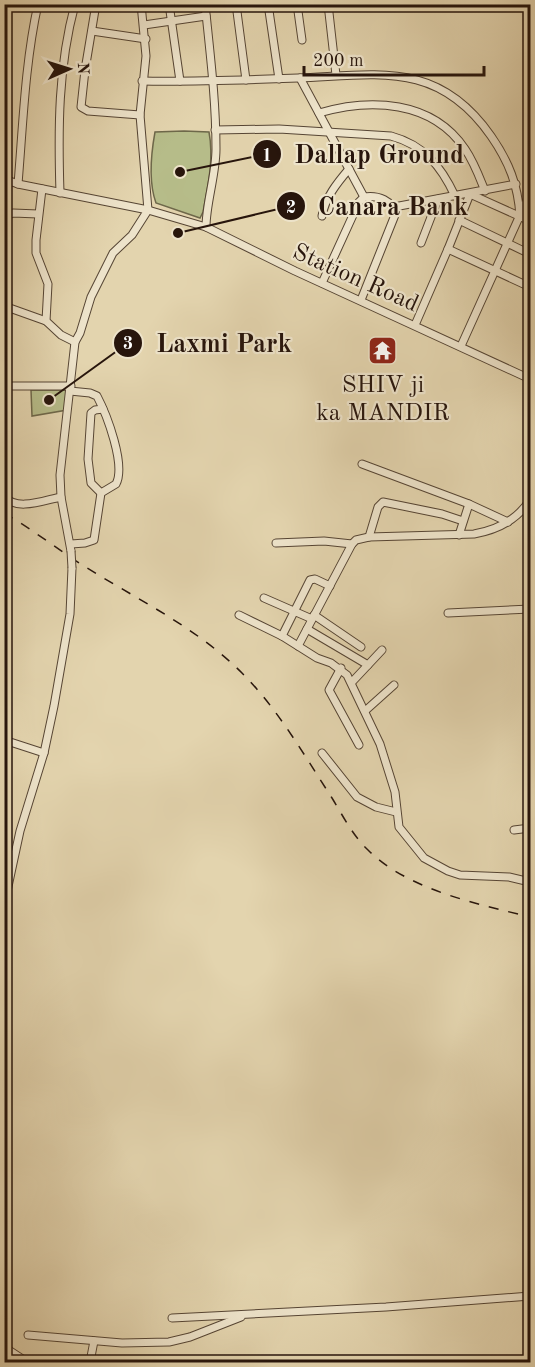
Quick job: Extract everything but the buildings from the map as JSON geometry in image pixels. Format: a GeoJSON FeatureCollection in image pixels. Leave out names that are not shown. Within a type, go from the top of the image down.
{"type":"FeatureCollection","features":[{"type":"Feature","properties":{"kind":"street"},"geometry":{"type":"LineString","coordinates":[[18,184],[26,74],[38,4]]}},
{"type":"Feature","properties":{"kind":"street"},"geometry":{"type":"LineString","coordinates":[[60,193],[59,105],[62,64],[75,4]]}},
{"type":"Feature","properties":{"kind":"street"},"geometry":{"type":"LineString","coordinates":[[96,4],[81,107],[88,111],[140,115]]}},
{"type":"Feature","properties":{"kind":"street"},"geometry":{"type":"LineString","coordinates":[[4,904],[20,831],[44,753],[70,614],[71,547],[61,497],[60,475],[75,342],[91,297],[113,253],[132,236],[148,210],[140,115],[146,39],[141,4]]}},
{"type":"Feature","properties":{"kind":"street"},"geometry":{"type":"LineString","coordinates":[[170,4],[180,81]]}},
{"type":"Feature","properties":{"kind":"street"},"geometry":{"type":"LineString","coordinates":[[205,4],[214,82],[215,130],[214,175],[206,227]]}},
{"type":"Feature","properties":{"kind":"street"},"geometry":{"type":"LineString","coordinates":[[236,4],[246,80]]}},
{"type":"Feature","properties":{"kind":"street"},"geometry":{"type":"LineString","coordinates":[[268,4],[279,79]]}},
{"type":"Feature","properties":{"kind":"street"},"geometry":{"type":"LineString","coordinates":[[297,4],[302,40]]}},
{"type":"Feature","properties":{"kind":"street"},"geometry":{"type":"LineString","coordinates":[[328,4],[336,75]]}},
{"type":"Feature","properties":{"kind":"street"},"geometry":{"type":"LineString","coordinates":[[144,25],[206,16]]}},
{"type":"Feature","properties":{"kind":"street"},"geometry":{"type":"LineString","coordinates":[[92,31],[146,39]]}},
{"type":"Feature","properties":{"kind":"street"},"geometry":{"type":"LineString","coordinates":[[142,81],[214,82],[336,75],[390,75],[438,87],[459,100],[478,118],[495,143],[516,184],[520,216]]}},
{"type":"Feature","properties":{"kind":"street"},"geometry":{"type":"LineString","coordinates":[[300,78],[364,197]]}},
{"type":"Feature","properties":{"kind":"street"},"geometry":{"type":"LineString","coordinates":[[319,113],[359,104],[379,104],[404,109],[429,118],[453,134],[465,148],[476,167],[485,191]]}},
{"type":"Feature","properties":{"kind":"street"},"geometry":{"type":"LineString","coordinates":[[215,130],[279,129],[376,134],[406,140],[423,150],[435,162],[447,178],[455,196]]}},
{"type":"Feature","properties":{"kind":"street"},"geometry":{"type":"LineString","coordinates":[[322,216],[335,185],[349,169]]}},
{"type":"Feature","properties":{"kind":"street","name":"Station Road"},"geometry":{"type":"LineString","coordinates":[[4,179],[18,184],[148,210],[206,227],[531,379]]}},
{"type":"Feature","properties":{"kind":"street"},"geometry":{"type":"LineString","coordinates":[[394,207],[516,184]]}},
{"type":"Feature","properties":{"kind":"street"},"geometry":{"type":"LineString","coordinates":[[42,189],[36,253],[48,284],[46,321]]}},
{"type":"Feature","properties":{"kind":"street"},"geometry":{"type":"LineString","coordinates":[[461,346],[531,193]]}},
{"type":"Feature","properties":{"kind":"street"},"geometry":{"type":"LineString","coordinates":[[470,194],[531,221]]}},
{"type":"Feature","properties":{"kind":"street"},"geometry":{"type":"LineString","coordinates":[[415,325],[470,194]]}},
{"type":"Feature","properties":{"kind":"street"},"geometry":{"type":"LineString","coordinates":[[361,300],[395,215],[394,207],[390,202],[380,198],[364,197]]}},
{"type":"Feature","properties":{"kind":"street"},"geometry":{"type":"LineString","coordinates":[[322,283],[353,212],[364,197]]}},
{"type":"Feature","properties":{"kind":"street"},"geometry":{"type":"LineString","coordinates":[[421,243],[438,199]]}},
{"type":"Feature","properties":{"kind":"street"},"geometry":{"type":"LineString","coordinates":[[4,279],[8,215],[13,213],[38,214]]}},
{"type":"Feature","properties":{"kind":"street"},"geometry":{"type":"LineString","coordinates":[[459,220],[531,254]]}},
{"type":"Feature","properties":{"kind":"street"},"geometry":{"type":"LineString","coordinates":[[448,249],[531,287]]}},
{"type":"Feature","properties":{"kind":"street"},"geometry":{"type":"LineString","coordinates":[[4,306],[46,321],[61,335],[75,342]]}},
{"type":"Feature","properties":{"kind":"street"},"geometry":{"type":"LineString","coordinates":[[4,359],[4,390]]}},
{"type":"Feature","properties":{"kind":"street"},"geometry":{"type":"LineString","coordinates":[[5,386],[71,389],[97,396],[116,451],[120,472],[116,484],[101,493]]}},
{"type":"Feature","properties":{"kind":"street"},"geometry":{"type":"LineString","coordinates":[[101,493],[91,483],[88,452],[91,414],[95,410],[103,409]]}},
{"type":"Feature","properties":{"kind":"street"},"geometry":{"type":"LineString","coordinates":[[362,465],[469,504],[508,522]]}},
{"type":"Feature","properties":{"kind":"street"},"geometry":{"type":"LineString","coordinates":[[71,547],[94,540],[101,493]]}},
{"type":"Feature","properties":{"kind":"street"},"geometry":{"type":"LineString","coordinates":[[4,496],[14,504],[61,497]]}},
{"type":"Feature","properties":{"kind":"street"},"geometry":{"type":"LineString","coordinates":[[298,646],[356,540],[369,537],[488,532],[508,522],[531,500]]}},
{"type":"Feature","properties":{"kind":"street"},"geometry":{"type":"LineString","coordinates":[[369,537],[378,507],[383,502],[442,514],[463,521]]}},
{"type":"Feature","properties":{"kind":"street"},"geometry":{"type":"LineString","coordinates":[[459,535],[469,504]]}},
{"type":"Feature","properties":{"kind":"street"},"geometry":{"type":"LineString","coordinates":[[276,543],[324,541],[352,544]]}},
{"type":"Feature","properties":{"kind":"street"},"geometry":{"type":"LineString","coordinates":[[282,636],[310,580],[315,579],[330,586]]}},
{"type":"Feature","properties":{"kind":"street"},"geometry":{"type":"LineString","coordinates":[[264,598],[313,617],[361,647]]}},
{"type":"Feature","properties":{"kind":"street"},"geometry":{"type":"LineString","coordinates":[[448,613],[531,609]]}},
{"type":"Feature","properties":{"kind":"street"},"geometry":{"type":"LineString","coordinates":[[239,615],[341,668],[352,682],[380,744],[392,782],[399,827],[402,834],[424,858],[434,865],[460,875],[509,877],[531,882]]}},
{"type":"Feature","properties":{"kind":"street"},"geometry":{"type":"LineString","coordinates":[[307,629],[368,665]]}},
{"type":"Feature","properties":{"kind":"street"},"geometry":{"type":"LineString","coordinates":[[352,682],[382,651]]}},
{"type":"Feature","properties":{"kind":"street"},"geometry":{"type":"LineString","coordinates":[[341,668],[329,690],[359,745]]}},
{"type":"Feature","properties":{"kind":"street"},"geometry":{"type":"LineString","coordinates":[[365,711],[394,685]]}},
{"type":"Feature","properties":{"kind":"street"},"geometry":{"type":"LineString","coordinates":[[4,740],[44,753]]}},
{"type":"Feature","properties":{"kind":"street"},"geometry":{"type":"LineString","coordinates":[[322,753],[357,797],[376,807],[396,812]]}},
{"type":"Feature","properties":{"kind":"street"},"geometry":{"type":"LineString","coordinates":[[513,830],[531,828]]}},
{"type":"Feature","properties":{"kind":"street"},"geometry":{"type":"LineString","coordinates":[[4,917],[4,966]]}},
{"type":"Feature","properties":{"kind":"street"},"geometry":{"type":"LineString","coordinates":[[172,1318],[386,1307],[531,1296]]}},
{"type":"Feature","properties":{"kind":"street"},"geometry":{"type":"LineString","coordinates":[[28,1335],[122,1343],[169,1342],[190,1337],[249,1314]]}},
{"type":"Feature","properties":{"kind":"street"},"geometry":{"type":"LineString","coordinates":[[90,1362],[94,1341]]}},
{"type":"Feature","properties":{"kind":"street"},"geometry":{"type":"LineString","coordinates":[[4,1347],[27,1362]]}},
{"type":"Feature","properties":{"kind":"green space"},"geometry":{"type":"Polygon","coordinates":[[[155,132],[209,132],[210,172],[200,218],[156,203],[153,195],[151,168],[155,132]]]}},
{"type":"Feature","properties":{"kind":"green space"},"geometry":{"type":"Polygon","coordinates":[[[31,390],[68,390],[67,410],[32,416],[31,390]]]}},
{"type":"Feature","properties":{"kind":"railway"},"geometry":{"type":"LineString","coordinates":[[4,513],[84,566],[186,628],[242,673],[279,717],[353,832],[384,864],[403,876],[444,894],[530,917]]}},
{"type":"Feature","properties":{"kind":"place","name":"Dallap Ground"},"geometry":{"type":"Point","coordinates":[180,172]}},
{"type":"Feature","properties":{"kind":"place","name":"Canara Bank"},"geometry":{"type":"Point","coordinates":[178,233]}},
{"type":"Feature","properties":{"kind":"place","name":"SHIV ji ka MANDIR"},"geometry":{"type":"Point","coordinates":[383,351]}},
{"type":"Feature","properties":{"kind":"place","name":"Laxmi Park"},"geometry":{"type":"Point","coordinates":[49,400]}}]}
